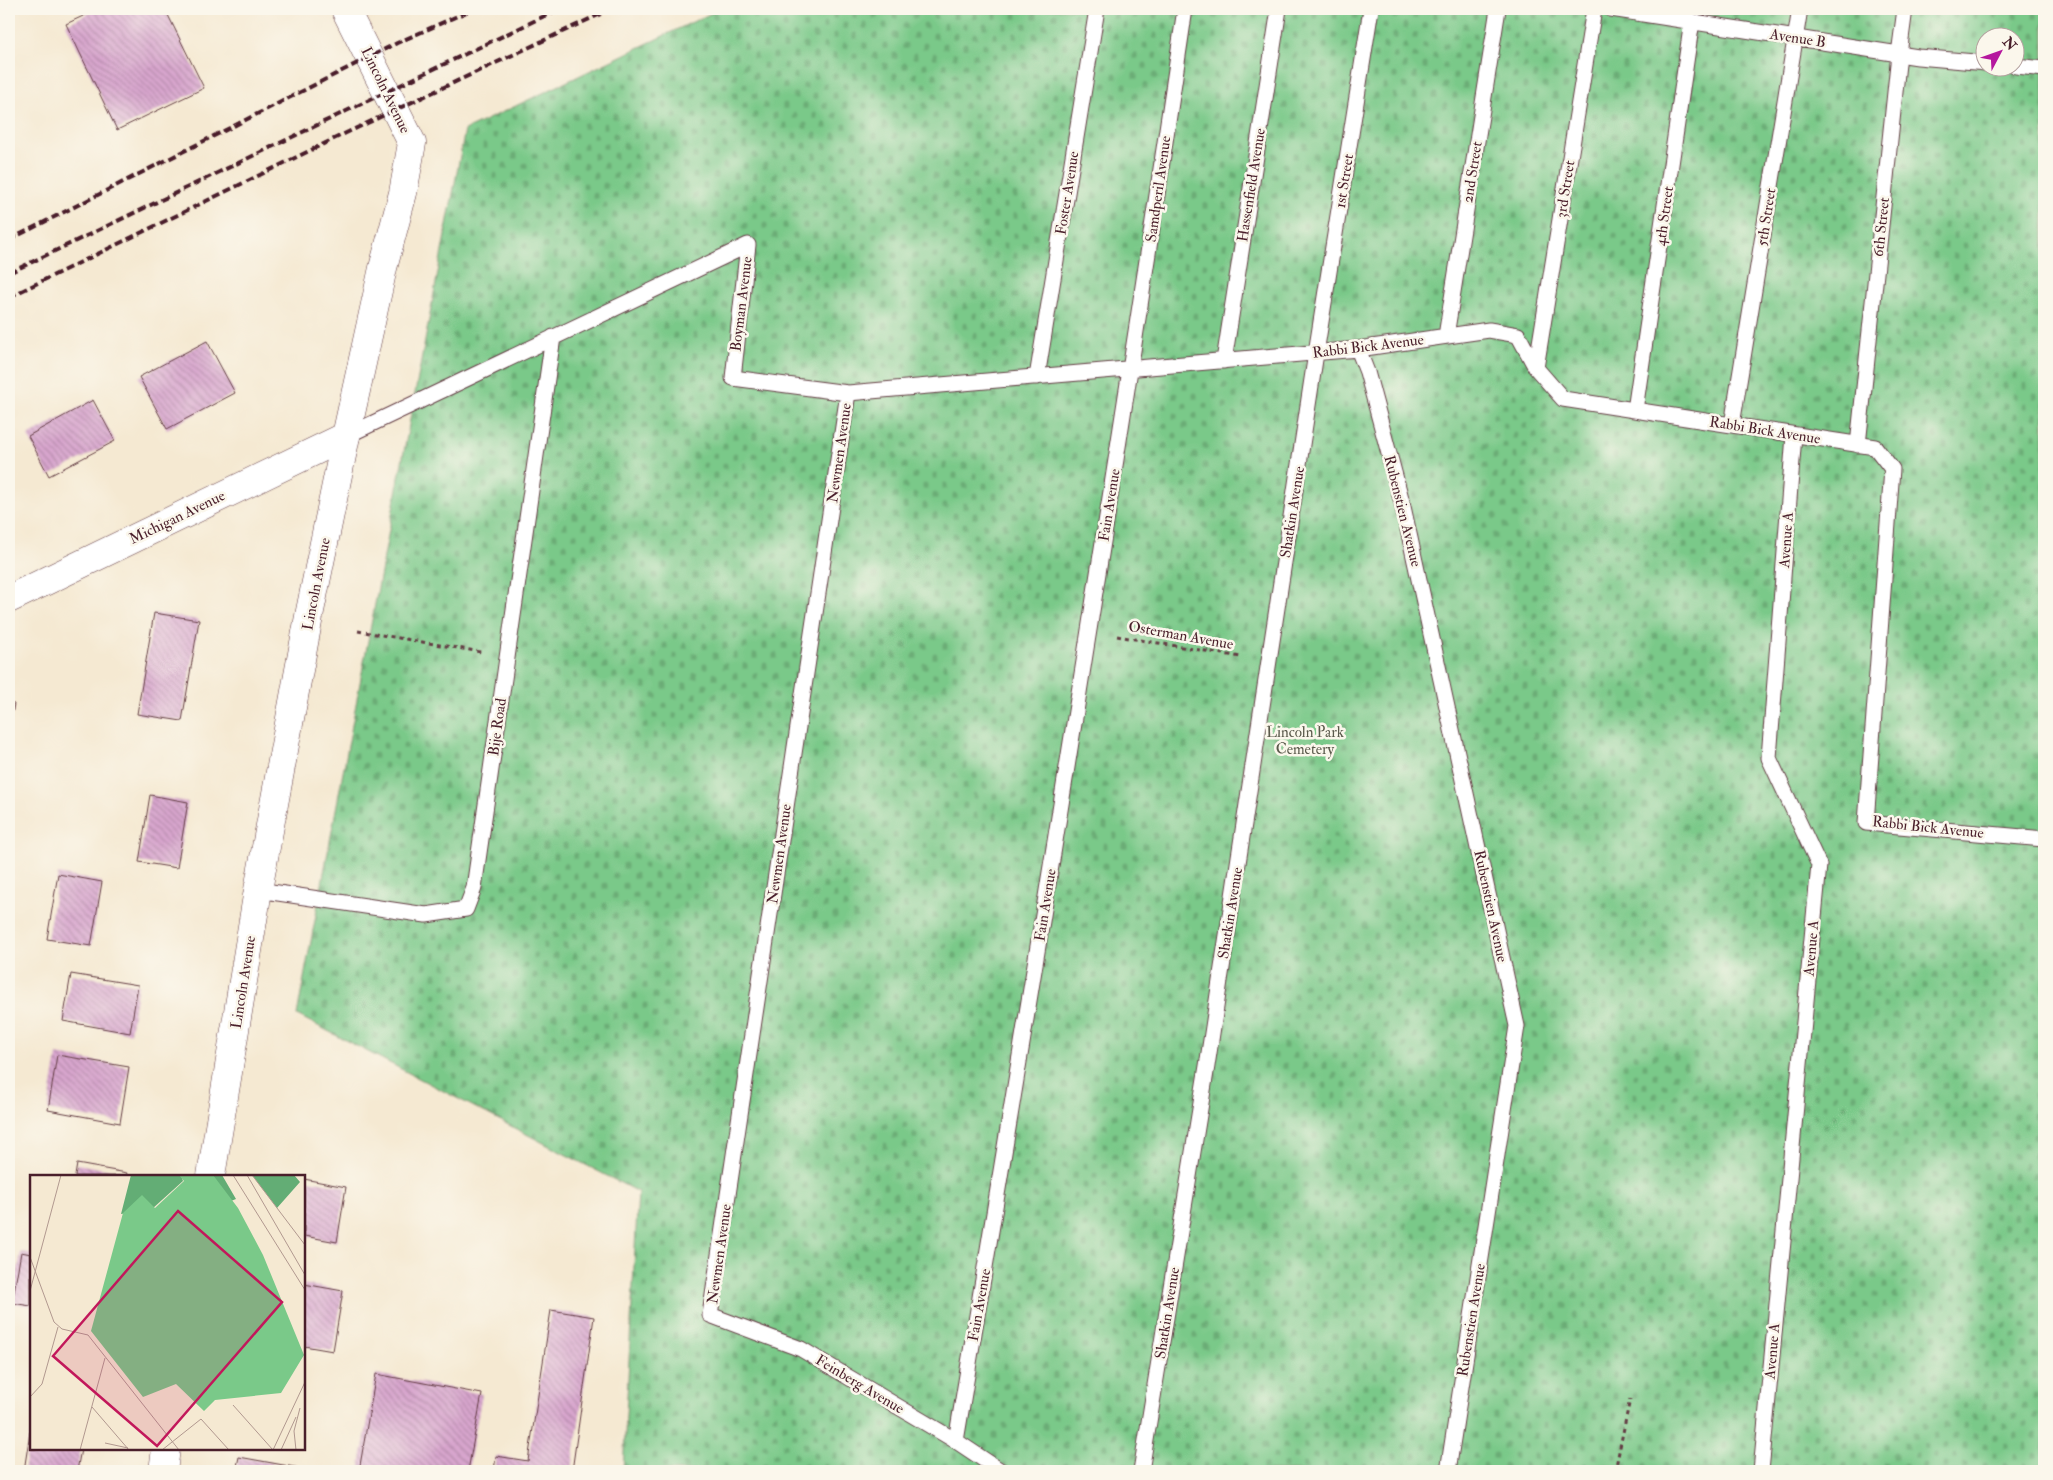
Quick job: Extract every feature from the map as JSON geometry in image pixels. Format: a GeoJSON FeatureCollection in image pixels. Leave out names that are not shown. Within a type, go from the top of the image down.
{"type":"FeatureCollection","features":[{"type":"Feature","properties":{"kind":"street","name":"Lincoln Avenue"},"geometry":{"type":"LineString","coordinates":[[211,1175],[258,890],[308,620],[382,268],[403,192],[412,143],[345,9]]}},
{"type":"Feature","properties":{"kind":"street","name":"Michigan Avenue"},"geometry":{"type":"LineString","coordinates":[[9,599],[346,436]]}},
{"type":"Feature","properties":{"kind":"street"},"geometry":{"type":"LineString","coordinates":[[163,1471],[166,1450]]}},
{"type":"Feature","properties":{"kind":"lane","name":"Foster Avenue"},"geometry":{"type":"LineString","coordinates":[[1036,377],[1097,9]]}},
{"type":"Feature","properties":{"kind":"lane","name":"Samdperil Avenue"},"geometry":{"type":"LineString","coordinates":[[1131,369],[1185,9]]}},
{"type":"Feature","properties":{"kind":"lane","name":"Hassenfield Avenue"},"geometry":{"type":"LineString","coordinates":[[1224,361],[1279,9]]}},
{"type":"Feature","properties":{"kind":"lane","name":"1st Street"},"geometry":{"type":"LineString","coordinates":[[1316,353],[1372,9]]}},
{"type":"Feature","properties":{"kind":"lane","name":"2nd Street"},"geometry":{"type":"LineString","coordinates":[[1446,336],[1498,9]]}},
{"type":"Feature","properties":{"kind":"lane","name":"3rd Street"},"geometry":{"type":"LineString","coordinates":[[1536,368],[1594,9]]}},
{"type":"Feature","properties":{"kind":"lane","name":"Avenue B"},"geometry":{"type":"LineString","coordinates":[[1611,9],[1898,54],[1976,62]]}},
{"type":"Feature","properties":{"kind":"lane","name":"5th Street"},"geometry":{"type":"LineString","coordinates":[[1732,425],[1800,9]]}},
{"type":"Feature","properties":{"kind":"lane","name":"6th Street"},"geometry":{"type":"LineString","coordinates":[[1858,444],[1898,54],[1905,9]]}},
{"type":"Feature","properties":{"kind":"lane","name":"4th Street"},"geometry":{"type":"LineString","coordinates":[[1635,410],[1692,21]]}},
{"type":"Feature","properties":{"kind":"lane"},"geometry":{"type":"LineString","coordinates":[[2026,67],[2044,69]]}},
{"type":"Feature","properties":{"kind":"lane","name":"Boyman Avenue"},"geometry":{"type":"LineString","coordinates":[[346,436],[748,246],[733,378],[848,393],[1131,369]]}},
{"type":"Feature","properties":{"kind":"lane","name":"Rabbi Bick Avenue"},"geometry":{"type":"LineString","coordinates":[[1131,369],[1358,349],[1489,330],[1518,335],[1536,368],[1562,399],[1875,447],[1892,469],[1866,823],[2044,839]]}},
{"type":"Feature","properties":{"kind":"lane","name":"Bije Road"},"geometry":{"type":"LineString","coordinates":[[258,890],[426,914],[466,909],[474,888],[553,337]]}},
{"type":"Feature","properties":{"kind":"lane","name":"Rubenstien Avenue"},"geometry":{"type":"LineString","coordinates":[[1358,349],[1367,372],[1402,502],[1517,1026],[1448,1471]]}},
{"type":"Feature","properties":{"kind":"lane","name":"Shatkin Avenue"},"geometry":{"type":"LineString","coordinates":[[1141,1471],[1207,1066],[1316,353]]}},
{"type":"Feature","properties":{"kind":"lane","name":"Fain Avenue"},"geometry":{"type":"LineString","coordinates":[[956,1441],[1031,997],[1131,369]]}},
{"type":"Feature","properties":{"kind":"lane","name":"Newmen Avenue"},"geometry":{"type":"LineString","coordinates":[[710,1315],[848,393]]}},
{"type":"Feature","properties":{"kind":"lane","name":"Avenue A"},"geometry":{"type":"LineString","coordinates":[[1761,1471],[1819,865],[1769,758],[1794,435]]}},
{"type":"Feature","properties":{"kind":"lane","name":"Feinberg Avenue"},"geometry":{"type":"LineString","coordinates":[[710,1315],[801,1349],[956,1441],[1001,1471]]}},
{"type":"Feature","properties":{"kind":"path"},"geometry":{"type":"LineString","coordinates":[[358,631],[507,656]]}},
{"type":"Feature","properties":{"kind":"path","name":"Osterman Avenue"},"geometry":{"type":"LineString","coordinates":[[1089,631],[1269,662]]}},
{"type":"Feature","properties":{"kind":"path"},"geometry":{"type":"LineString","coordinates":[[1615,1471],[1630,1399]]}},
{"type":"Feature","properties":{"kind":"green space","name":"Lincoln Park Cemetery"},"geometry":{"type":"Polygon","coordinates":[[[720,9],[2044,9],[2044,1471],[623,1471],[638,1192],[297,1015],[465,130],[720,9]]]}},
{"type":"Feature","properties":{"kind":"building"},"geometry":{"type":"Polygon","coordinates":[[[98,9],[165,9],[204,88],[117,130],[66,24],[98,9]]]}},
{"type":"Feature","properties":{"kind":"building"},"geometry":{"type":"Polygon","coordinates":[[[207,341],[235,393],[167,429],[139,377],[207,341]]]}},
{"type":"Feature","properties":{"kind":"building"},"geometry":{"type":"Polygon","coordinates":[[[93,400],[115,441],[49,476],[28,436],[93,400]]]}},
{"type":"Feature","properties":{"kind":"building"},"geometry":{"type":"Polygon","coordinates":[[[154,613],[199,620],[182,721],[137,714],[154,613]]]}},
{"type":"Feature","properties":{"kind":"building"},"geometry":{"type":"Polygon","coordinates":[[[9,704],[14,704],[10,727],[9,727],[9,704]]]}},
{"type":"Feature","properties":{"kind":"building"},"geometry":{"type":"Polygon","coordinates":[[[150,795],[188,802],[177,868],[139,862],[150,795]]]}},
{"type":"Feature","properties":{"kind":"building"},"geometry":{"type":"Polygon","coordinates":[[[58,874],[102,882],[91,946],[47,939],[58,874]]]}},
{"type":"Feature","properties":{"kind":"building"},"geometry":{"type":"Polygon","coordinates":[[[71,974],[138,985],[130,1033],[63,1021],[71,974]]]}},
{"type":"Feature","properties":{"kind":"building"},"geometry":{"type":"Polygon","coordinates":[[[57,1055],[129,1067],[120,1123],[48,1110],[57,1055]]]}},
{"type":"Feature","properties":{"kind":"building"},"geometry":{"type":"Polygon","coordinates":[[[77,1164],[127,1173],[126,1175],[75,1175],[77,1164]]]}},
{"type":"Feature","properties":{"kind":"building"},"geometry":{"type":"Polygon","coordinates":[[[305,1179],[346,1187],[337,1242],[305,1236],[305,1179]]]}},
{"type":"Feature","properties":{"kind":"building"},"geometry":{"type":"Polygon","coordinates":[[[21,1252],[30,1254],[30,1306],[12,1303],[21,1252]]]}},
{"type":"Feature","properties":{"kind":"building"},"geometry":{"type":"Polygon","coordinates":[[[305,1284],[343,1291],[333,1351],[305,1346],[305,1284]]]}},
{"type":"Feature","properties":{"kind":"building"},"geometry":{"type":"Polygon","coordinates":[[[551,1310],[594,1317],[572,1471],[494,1471],[496,1456],[528,1461],[551,1310]]]}},
{"type":"Feature","properties":{"kind":"building"},"geometry":{"type":"Polygon","coordinates":[[[376,1374],[482,1394],[468,1471],[359,1471],[376,1374]]]}},
{"type":"Feature","properties":{"kind":"building"},"geometry":{"type":"Polygon","coordinates":[[[30,1432],[30,1450],[81,1450],[77,1471],[24,1471],[30,1432]]]}},
{"type":"Feature","properties":{"kind":"building"},"geometry":{"type":"Polygon","coordinates":[[[239,1457],[300,1468],[299,1471],[236,1471],[239,1457]]]}},
{"type":"Feature","properties":{"kind":"railway"},"geometry":{"type":"LineString","coordinates":[[9,240],[397,43],[473,9]]}},
{"type":"Feature","properties":{"kind":"railway"},"geometry":{"type":"LineString","coordinates":[[9,273],[559,9]]}},
{"type":"Feature","properties":{"kind":"railway"},"geometry":{"type":"LineString","coordinates":[[9,297],[346,133],[611,9]]}}]}
